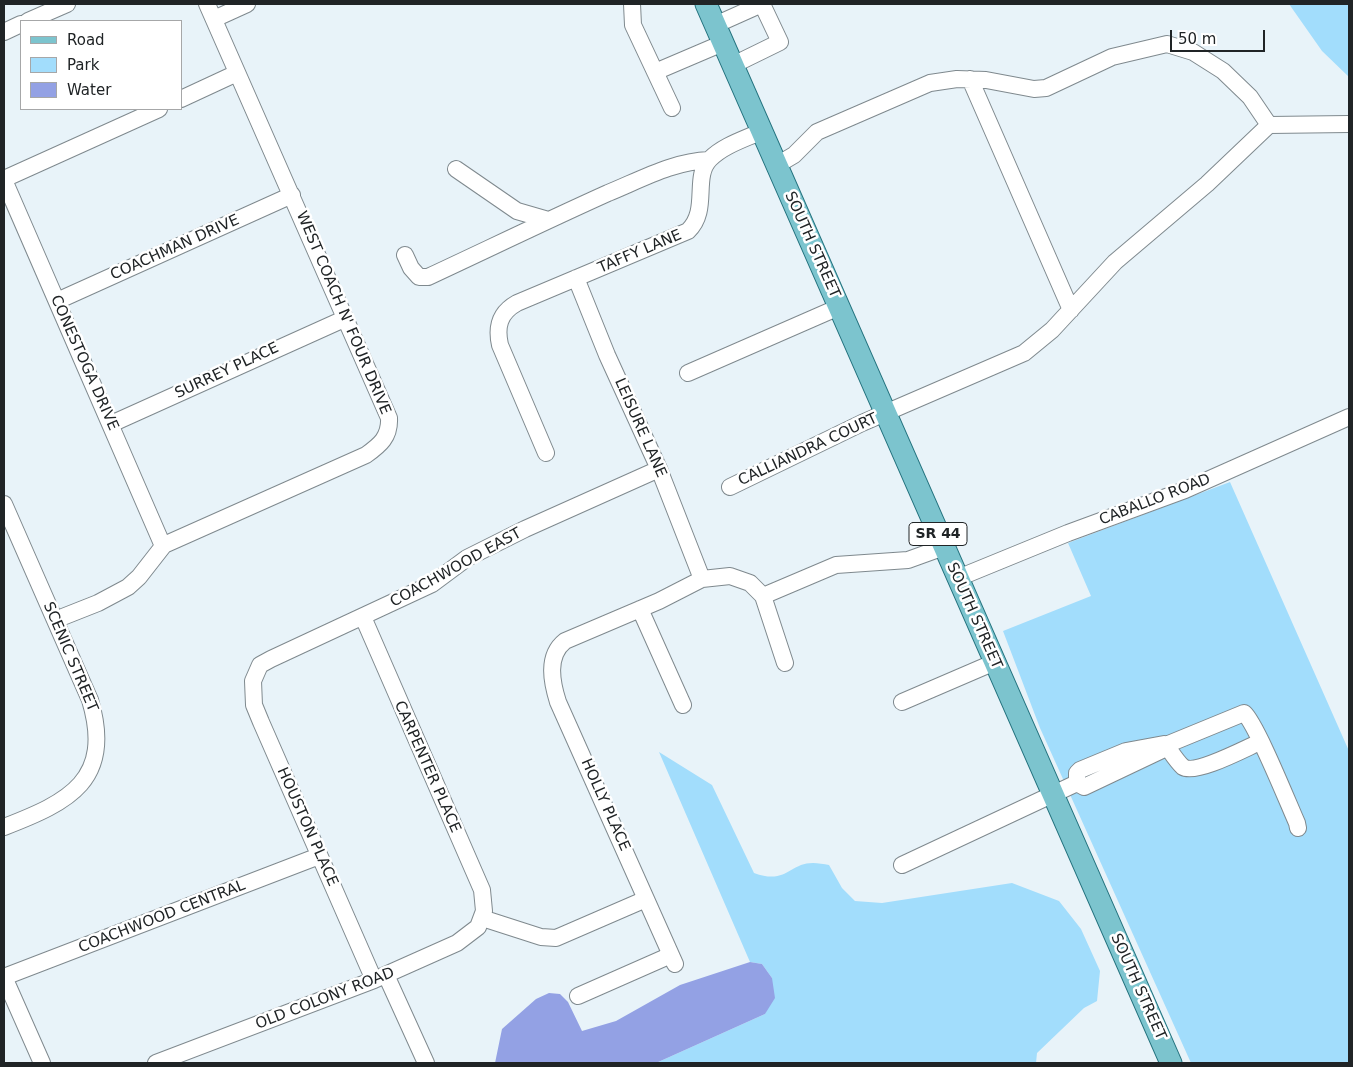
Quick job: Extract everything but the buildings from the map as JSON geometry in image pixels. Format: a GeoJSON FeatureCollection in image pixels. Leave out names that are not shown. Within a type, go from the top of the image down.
{"type":"FeatureCollection","features":[{"type":"Feature","properties":{"kind":"main road","name":"SOUTH STREET"},"geometry":{"type":"LineString","coordinates":[[706,4],[1172,1063]]}},
{"type":"Feature","properties":{"kind":"street"},"geometry":{"type":"LineString","coordinates":[[29,20],[41,9],[67,4]]}},
{"type":"Feature","properties":{"kind":"street","name":"WEST COACH N' FOUR DRIVE"},"geometry":{"type":"LineString","coordinates":[[55,620],[98,603],[128,586],[138,577],[163,546],[359,458],[380,445],[387,434],[389,418],[207,4]]}},
{"type":"Feature","properties":{"kind":"street"},"geometry":{"type":"LineString","coordinates":[[214,19],[247,4]]}},
{"type":"Feature","properties":{"kind":"street"},"geometry":{"type":"LineString","coordinates":[[632,4],[633,25],[672,108]]}},
{"type":"Feature","properties":{"kind":"street"},"geometry":{"type":"LineString","coordinates":[[656,72],[719,34],[762,4],[780,42],[733,65]]}},
{"type":"Feature","properties":{"kind":"street"},"geometry":{"type":"LineString","coordinates":[[4,32],[20,24]]}},
{"type":"Feature","properties":{"kind":"street"},"geometry":{"type":"LineString","coordinates":[[777,165],[794,155],[817,132],[930,83],[970,79],[1034,89],[1046,88],[1112,57],[1167,44],[1192,52],[1223,71],[1250,97],[1269,125],[1349,124]]}},
{"type":"Feature","properties":{"kind":"street"},"geometry":{"type":"LineString","coordinates":[[182,99],[237,73]]}},
{"type":"Feature","properties":{"kind":"street"},"geometry":{"type":"LineString","coordinates":[[970,79],[1071,310]]}},
{"type":"Feature","properties":{"kind":"street"},"geometry":{"type":"LineString","coordinates":[[4,180],[158,110]]}},
{"type":"Feature","properties":{"kind":"street","name":"CALLIANDRA COURT"},"geometry":{"type":"LineString","coordinates":[[730,487],[885,413],[1024,353],[1052,330],[1115,262],[1207,184],[1269,125]]}},
{"type":"Feature","properties":{"kind":"street"},"geometry":{"type":"LineString","coordinates":[[405,255],[411,268],[419,277],[428,277],[548,220],[649,176],[692,160],[709,160],[719,151],[762,131]]}},
{"type":"Feature","properties":{"kind":"street","name":"TAFFY LANE"},"geometry":{"type":"LineString","coordinates":[[546,453],[500,345],[499,322],[507,310],[516,303],[688,231],[699,215],[704,167],[709,160]]}},
{"type":"Feature","properties":{"kind":"street"},"geometry":{"type":"LineString","coordinates":[[456,169],[501,202],[518,211],[548,220]]}},
{"type":"Feature","properties":{"kind":"street","name":"CONESTOGA DRIVE"},"geometry":{"type":"LineString","coordinates":[[4,180],[163,546]]}},
{"type":"Feature","properties":{"kind":"street","name":"COACHMAN DRIVE"},"geometry":{"type":"LineString","coordinates":[[57,301],[292,195]]}},
{"type":"Feature","properties":{"kind":"street","name":"LEISURE LANE"},"geometry":{"type":"LineString","coordinates":[[576,278],[607,355],[659,469],[702,579]]}},
{"type":"Feature","properties":{"kind":"street"},"geometry":{"type":"LineString","coordinates":[[688,373],[839,307]]}},
{"type":"Feature","properties":{"kind":"street","name":"SURREY PLACE"},"geometry":{"type":"LineString","coordinates":[[111,424],[344,319]]}},
{"type":"Feature","properties":{"kind":"street","name":"CABALLO ROAD"},"geometry":{"type":"LineString","coordinates":[[958,578],[1068,533],[1185,490],[1349,417]]}},
{"type":"Feature","properties":{"kind":"street","name":"COACHWOOD EAST"},"geometry":{"type":"LineString","coordinates":[[256,671],[271,659],[297,645],[363,617],[432,584],[466,558],[525,529],[659,469]]}},
{"type":"Feature","properties":{"kind":"street","name":"SCENIC STREET"},"geometry":{"type":"LineString","coordinates":[[4,504],[90,700],[98,734],[97,748],[86,777],[70,795],[39,814],[4,827]]}},
{"type":"Feature","properties":{"kind":"street"},"geometry":{"type":"LineString","coordinates":[[763,596],[836,565],[908,560],[944,547]]}},
{"type":"Feature","properties":{"kind":"street"},"geometry":{"type":"LineString","coordinates":[[683,705],[640,609],[702,579],[716,576],[741,579],[750,583],[763,596],[785,663]]}},
{"type":"Feature","properties":{"kind":"street","name":"HOLLY PLACE"},"geometry":{"type":"LineString","coordinates":[[578,996],[673,960],[553,688],[552,673],[554,660],[561,644],[640,609]]}},
{"type":"Feature","properties":{"kind":"street","name":"CARPENTER PLACE"},"geometry":{"type":"LineString","coordinates":[[363,617],[482,890],[484,911],[482,918]]}},
{"type":"Feature","properties":{"kind":"street"},"geometry":{"type":"LineString","coordinates":[[902,702],[995,662]]}},
{"type":"Feature","properties":{"kind":"street","name":"HOUSTON PLACE"},"geometry":{"type":"LineString","coordinates":[[256,671],[252,692],[254,705],[319,856],[380,978],[426,1063]]}},
{"type":"Feature","properties":{"kind":"street"},"geometry":{"type":"LineString","coordinates":[[902,865],[1077,783],[1084,787],[1164,749],[1166,745],[1244,713],[1248,717],[1260,742],[1298,828]]}},
{"type":"Feature","properties":{"kind":"street"},"geometry":{"type":"LineString","coordinates":[[1166,745],[1182,766],[1189,769],[1202,767],[1260,742]]}},
{"type":"Feature","properties":{"kind":"street","name":"COACHWOOD CENTRAL"},"geometry":{"type":"LineString","coordinates":[[4,977],[319,856]]}},
{"type":"Feature","properties":{"kind":"street"},"geometry":{"type":"LineString","coordinates":[[482,918],[541,936],[556,938],[646,899]]}},
{"type":"Feature","properties":{"kind":"street","name":"OLD COLONY ROAD"},"geometry":{"type":"LineString","coordinates":[[156,1063],[380,978],[457,943],[473,933],[482,918]]}},
{"type":"Feature","properties":{"kind":"street"},"geometry":{"type":"LineString","coordinates":[[4,977],[42,1063]]}},
{"type":"Feature","properties":{"kind":"green space"},"geometry":{"type":"Polygon","coordinates":[[[1289,4],[1349,4],[1349,77],[1322,51],[1289,4]]]}},
{"type":"Feature","properties":{"kind":"green space"},"geometry":{"type":"Polygon","coordinates":[[[1230,482],[1349,751],[1349,1063],[1191,1063],[1040,728],[1003,631],[1091,596],[1068,543],[1230,482]]]}},
{"type":"Feature","properties":{"kind":"green space"},"geometry":{"type":"Polygon","coordinates":[[[659,752],[712,785],[754,873],[774,876],[781,875],[805,864],[829,865],[842,888],[855,901],[882,903],[1012,883],[1059,901],[1081,929],[1100,971],[1097,1001],[1084,1008],[1037,1053],[1036,1063],[656,1063],[765,1014],[772,978],[762,964],[750,962],[659,752]]]}},
{"type":"Feature","properties":{"kind":"water"},"geometry":{"type":"Polygon","coordinates":[[[750,962],[762,964],[772,978],[775,998],[765,1014],[656,1063],[495,1063],[502,1029],[536,999],[549,993],[560,994],[568,1002],[582,1031],[616,1021],[680,985],[750,962]]]}}]}
